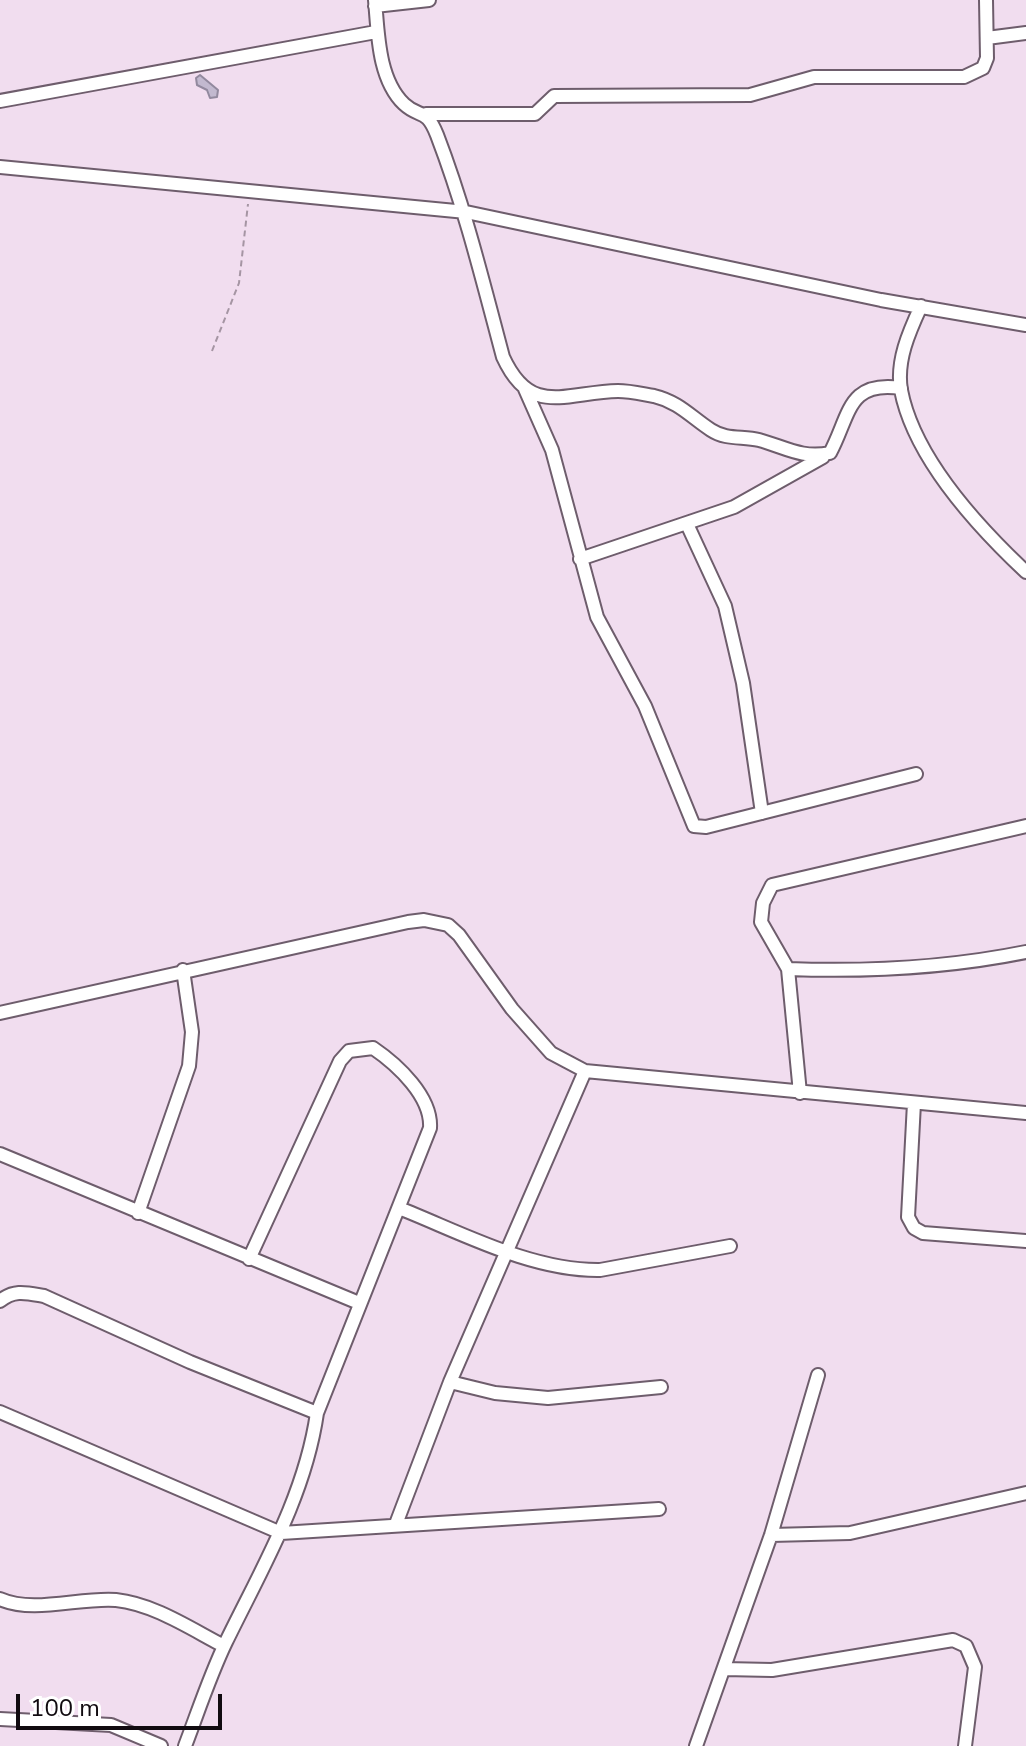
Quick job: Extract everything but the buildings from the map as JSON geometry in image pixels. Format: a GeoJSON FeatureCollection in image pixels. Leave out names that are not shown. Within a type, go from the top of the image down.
{"type":"FeatureCollection","features":[{"type":"Feature","properties":{"kind":"street"},"geometry":{"type":"LineString","coordinates":[[429,0],[375,3],[376,32],[392,88],[404,105],[426,114],[535,114],[554,96],[750,95],[814,77],[964,77],[983,68],[987,58],[986,0]]}},
{"type":"Feature","properties":{"kind":"street"},"geometry":{"type":"LineString","coordinates":[[0,101],[376,32]]}},
{"type":"Feature","properties":{"kind":"street"},"geometry":{"type":"LineString","coordinates":[[987,38],[1026,33]]}},
{"type":"Feature","properties":{"kind":"street"},"geometry":{"type":"LineString","coordinates":[[426,114],[466,212],[503,357],[512,377],[525,389],[541,397],[562,399],[617,391],[636,392],[688,409],[712,431],[726,437],[759,440],[799,455],[830,453]]}},
{"type":"Feature","properties":{"kind":"street"},"geometry":{"type":"LineString","coordinates":[[0,167],[466,212],[1026,325]]}},
{"type":"Feature","properties":{"kind":"street"},"geometry":{"type":"LineString","coordinates":[[921,306],[904,350],[901,388],[922,441],[953,496],[979,528],[1026,572]]}},
{"type":"Feature","properties":{"kind":"street"},"geometry":{"type":"LineString","coordinates":[[580,559],[734,507],[830,453],[854,400],[867,390],[882,386],[901,388]]}},
{"type":"Feature","properties":{"kind":"street"},"geometry":{"type":"LineString","coordinates":[[525,389],[552,450],[597,617],[645,706],[692,824],[706,827],[916,774]]}},
{"type":"Feature","properties":{"kind":"street"},"geometry":{"type":"LineString","coordinates":[[687,524],[725,606],[743,683],[762,813]]}},
{"type":"Feature","properties":{"kind":"street"},"geometry":{"type":"LineString","coordinates":[[800,1093],[788,969],[761,922],[763,903],[772,885],[1026,826]]}},
{"type":"Feature","properties":{"kind":"street"},"geometry":{"type":"LineString","coordinates":[[0,1013],[408,922],[437,921],[459,935],[512,1009],[551,1053],[585,1071],[1026,1113]]}},
{"type":"Feature","properties":{"kind":"street"},"geometry":{"type":"LineString","coordinates":[[788,969],[869,972],[963,963],[1026,952]]}},
{"type":"Feature","properties":{"kind":"street"},"geometry":{"type":"LineString","coordinates":[[138,1213],[189,1066],[192,1032],[183,970]]}},
{"type":"Feature","properties":{"kind":"street"},"geometry":{"type":"LineString","coordinates":[[185,1746],[224,1646],[281,1533],[313,1442],[317,1413],[426,1144],[431,1113],[388,1058],[373,1048],[349,1051],[331,1077],[249,1259]]}},
{"type":"Feature","properties":{"kind":"street"},"geometry":{"type":"LineString","coordinates":[[396,1524],[450,1382],[585,1071]]}},
{"type":"Feature","properties":{"kind":"street"},"geometry":{"type":"LineString","coordinates":[[914,1103],[908,1217],[914,1228],[923,1233],[1026,1241]]}},
{"type":"Feature","properties":{"kind":"street"},"geometry":{"type":"LineString","coordinates":[[0,1154],[359,1303]]}},
{"type":"Feature","properties":{"kind":"street"},"geometry":{"type":"LineString","coordinates":[[399,1208],[562,1268],[600,1270],[730,1246]]}},
{"type":"Feature","properties":{"kind":"street"},"geometry":{"type":"LineString","coordinates":[[0,1301],[9,1294],[21,1292],[44,1296],[190,1362],[317,1413]]}},
{"type":"Feature","properties":{"kind":"street"},"geometry":{"type":"LineString","coordinates":[[696,1746],[771,1535],[818,1375]]}},
{"type":"Feature","properties":{"kind":"street"},"geometry":{"type":"LineString","coordinates":[[450,1382],[495,1393],[548,1398],[661,1387]]}},
{"type":"Feature","properties":{"kind":"street"},"geometry":{"type":"LineString","coordinates":[[0,1412],[281,1533],[659,1509]]}},
{"type":"Feature","properties":{"kind":"street"},"geometry":{"type":"LineString","coordinates":[[771,1535],[850,1533],[1026,1493]]}},
{"type":"Feature","properties":{"kind":"street"},"geometry":{"type":"LineString","coordinates":[[0,1599],[18,1604],[118,1600],[147,1607],[224,1646]]}},
{"type":"Feature","properties":{"kind":"street"},"geometry":{"type":"LineString","coordinates":[[724,1669],[772,1670],[953,1640],[966,1646],[975,1667],[965,1746]]}},
{"type":"Feature","properties":{"kind":"street"},"geometry":{"type":"LineString","coordinates":[[0,1719],[95,1722],[128,1730],[161,1746]]}},
{"type":"Feature","properties":{"kind":"path"},"geometry":{"type":"LineString","coordinates":[[212,351],[239,283],[250,191]]}}]}
